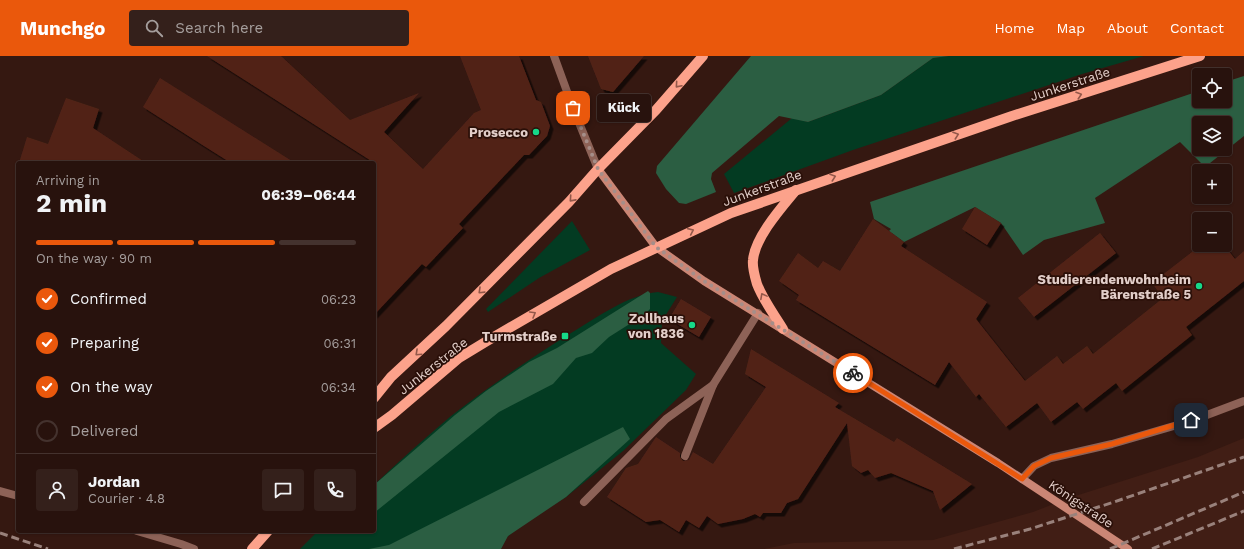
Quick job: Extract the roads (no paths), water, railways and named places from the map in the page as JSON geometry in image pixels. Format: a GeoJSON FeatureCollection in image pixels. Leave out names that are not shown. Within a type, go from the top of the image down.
{"type":"FeatureCollection","features":[{"type":"Feature","properties":{"kind":"main road"},"geometry":{"type":"LineString","coordinates":[[598,169],[656,110],[703,56]]}},
{"type":"Feature","properties":{"kind":"main road","name":"Junkerstraße"},"geometry":{"type":"LineString","coordinates":[[376,427],[392,415],[459,358],[611,269],[731,213],[1012,116],[1200,56]]}},
{"type":"Feature","properties":{"kind":"main road","name":"Junkerstraße"},"geometry":{"type":"LineString","coordinates":[[376,396],[392,377],[446,326],[569,202],[598,169]]}},
{"type":"Feature","properties":{"kind":"main road"},"geometry":{"type":"LineString","coordinates":[[783,329],[757,283],[752,261],[754,250],[771,219],[796,190]]}},
{"type":"Feature","properties":{"kind":"main road"},"geometry":{"type":"LineString","coordinates":[[252,549],[266,533]]}},
{"type":"Feature","properties":{"kind":"street"},"geometry":{"type":"LineString","coordinates":[[554,56],[598,169]]}},
{"type":"Feature","properties":{"kind":"street","name":"Königstraße"},"geometry":{"type":"LineString","coordinates":[[598,169],[656,247],[704,281],[1022,479],[1128,549]]}},
{"type":"Feature","properties":{"kind":"street"},"geometry":{"type":"LineString","coordinates":[[685,456],[713,385],[758,314]]}},
{"type":"Feature","properties":{"kind":"street"},"geometry":{"type":"LineString","coordinates":[[584,502],[666,418],[713,385]]}},
{"type":"Feature","properties":{"kind":"street"},"geometry":{"type":"LineString","coordinates":[[1022,479],[1034,466],[1051,458],[1127,440],[1191,420],[1244,401]]}},
{"type":"Feature","properties":{"kind":"street"},"geometry":{"type":"LineString","coordinates":[[0,491],[16,495]]}},
{"type":"Feature","properties":{"kind":"street"},"geometry":{"type":"LineString","coordinates":[[144,533],[194,549]]}},
{"type":"Feature","properties":{"kind":"railway"},"geometry":{"type":"LineString","coordinates":[[954,549],[1030,529],[1244,457]]}},
{"type":"Feature","properties":{"kind":"railway"},"geometry":{"type":"LineString","coordinates":[[1110,549],[1244,492]]}},
{"type":"Feature","properties":{"kind":"railway"},"geometry":{"type":"LineString","coordinates":[[1152,549],[1244,511]]}},
{"type":"Feature","properties":{"kind":"railway"},"geometry":{"type":"LineString","coordinates":[[0,533],[48,549]]}},
{"type":"Feature","properties":{"kind":"place","name":"Kück"},"geometry":{"type":"Point","coordinates":[573,108]}},
{"type":"Feature","properties":{"kind":"place","name":"Prosecco"},"geometry":{"type":"Point","coordinates":[536,132]}},
{"type":"Feature","properties":{"kind":"place","name":"Studierendenwohnheim Bärenstraße 5"},"geometry":{"type":"Point","coordinates":[1199,286]}},
{"type":"Feature","properties":{"kind":"place","name":"Zollhaus von 1836"},"geometry":{"type":"Point","coordinates":[692,325]}},
{"type":"Feature","properties":{"kind":"place","name":"Turmstraße"},"geometry":{"type":"Point","coordinates":[565,336]}}]}
